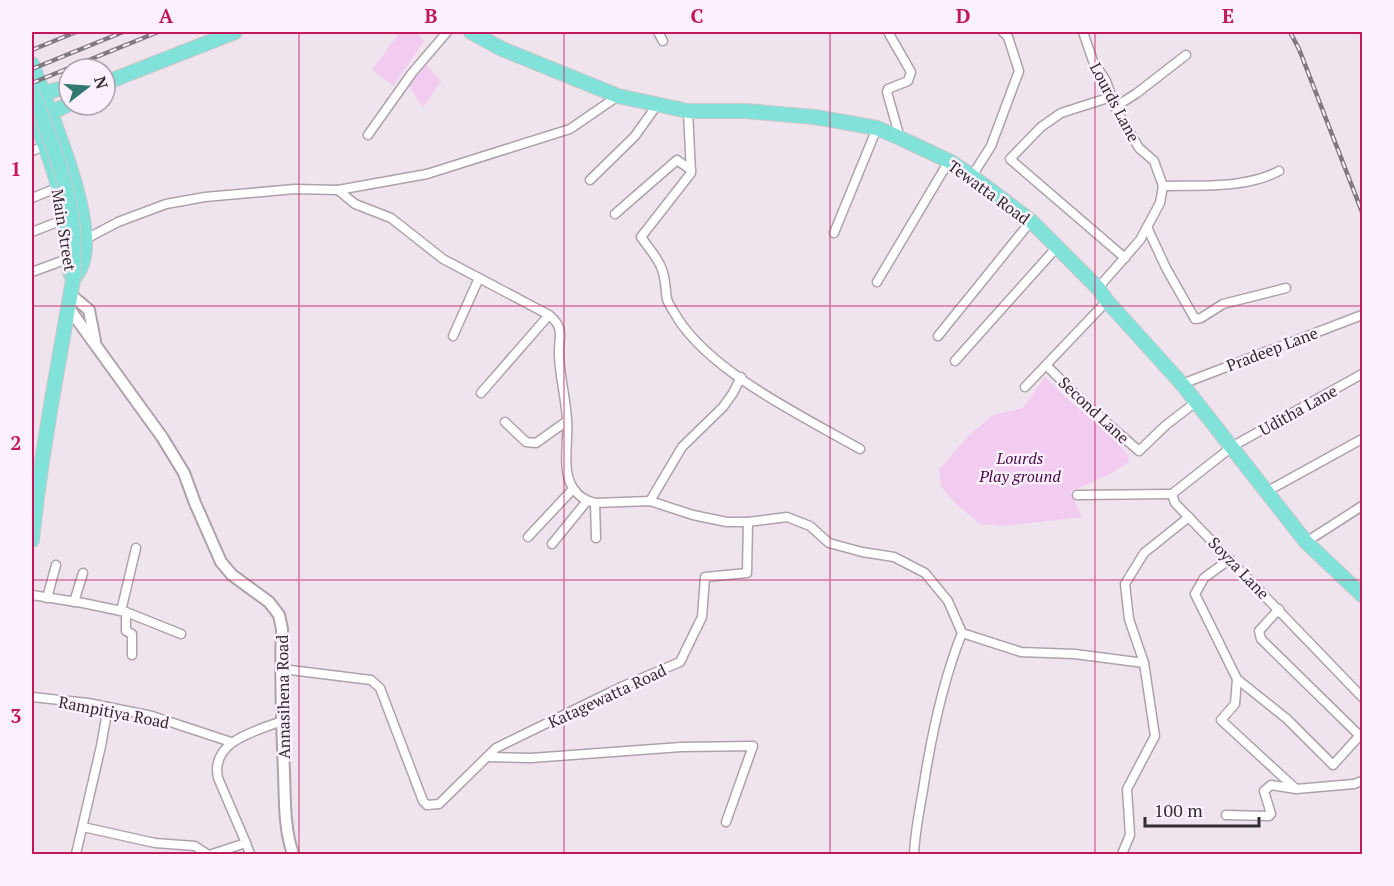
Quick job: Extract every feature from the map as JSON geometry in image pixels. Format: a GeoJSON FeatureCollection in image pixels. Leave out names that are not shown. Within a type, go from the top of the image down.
{"type":"FeatureCollection","features":[{"type":"Feature","properties":{"kind":"main road"},"geometry":{"type":"LineString","coordinates":[[117,78],[236,32]]}},
{"type":"Feature","properties":{"kind":"main road","name":"Tewatta Road"},"geometry":{"type":"LineString","coordinates":[[471,32],[502,49],[618,96],[688,111],[745,111],[815,117],[877,128],[949,161],[1030,221],[1098,288],[1233,446],[1306,542],[1362,595]]}},
{"type":"Feature","properties":{"kind":"main road"},"geometry":{"type":"LineString","coordinates":[[32,64],[35,93],[69,197],[75,240],[70,294],[38,476],[32,540]]}},
{"type":"Feature","properties":{"kind":"main road"},"geometry":{"type":"LineString","coordinates":[[35,93],[57,89]]}},
{"type":"Feature","properties":{"kind":"main road"},"geometry":{"type":"LineString","coordinates":[[35,93],[51,114],[79,197],[84,240],[82,263],[70,294]]}},
{"type":"Feature","properties":{"kind":"main road"},"geometry":{"type":"LineString","coordinates":[[33,116],[51,114],[57,111]]}},
{"type":"Feature","properties":{"kind":"main road","name":"Main Street"},"geometry":{"type":"LineString","coordinates":[[33,116],[37,143],[59,188],[65,219],[70,294]]}},
{"type":"Feature","properties":{"kind":"street"},"geometry":{"type":"LineString","coordinates":[[369,135],[412,74],[447,32]]}},
{"type":"Feature","properties":{"kind":"street"},"geometry":{"type":"LineString","coordinates":[[658,32],[663,41]]}},
{"type":"Feature","properties":{"kind":"street"},"geometry":{"type":"LineString","coordinates":[[888,32],[910,72],[908,81],[886,92],[900,138]]}},
{"type":"Feature","properties":{"kind":"street"},"geometry":{"type":"LineString","coordinates":[[972,176],[991,146],[1019,71],[1008,37],[1003,32]]}},
{"type":"Feature","properties":{"kind":"street","name":"Lourds Lane"},"geometry":{"type":"LineString","coordinates":[[1083,32],[1093,61],[1106,81],[1115,107],[1139,148],[1154,161],[1162,186]]}},
{"type":"Feature","properties":{"kind":"street"},"geometry":{"type":"LineString","coordinates":[[1115,107],[1186,55]]}},
{"type":"Feature","properties":{"kind":"street"},"geometry":{"type":"LineString","coordinates":[[84,240],[118,222],[166,204],[206,197],[295,189],[338,190],[427,174],[570,129],[618,96]]}},
{"type":"Feature","properties":{"kind":"street"},"geometry":{"type":"LineString","coordinates":[[1111,97],[1061,113],[1041,127],[1010,159],[1125,258]]}},
{"type":"Feature","properties":{"kind":"street"},"geometry":{"type":"LineString","coordinates":[[590,180],[635,136],[657,105]]}},
{"type":"Feature","properties":{"kind":"street"},"geometry":{"type":"LineString","coordinates":[[688,111],[691,173],[641,237],[661,266],[667,301],[680,322],[710,354],[762,393],[860,449]]}},
{"type":"Feature","properties":{"kind":"street"},"geometry":{"type":"LineString","coordinates":[[834,233],[877,128]]}},
{"type":"Feature","properties":{"kind":"street"},"geometry":{"type":"LineString","coordinates":[[615,214],[677,160],[691,170]]}},
{"type":"Feature","properties":{"kind":"street"},"geometry":{"type":"LineString","coordinates":[[877,282],[949,161]]}},
{"type":"Feature","properties":{"kind":"street"},"geometry":{"type":"LineString","coordinates":[[1098,288],[1140,240],[1160,203],[1162,186],[1264,179],[1279,171]]}},
{"type":"Feature","properties":{"kind":"street"},"geometry":{"type":"LineString","coordinates":[[32,198],[59,188]]}},
{"type":"Feature","properties":{"kind":"street"},"geometry":{"type":"LineString","coordinates":[[338,190],[355,204],[392,218],[443,259],[549,315],[558,322],[561,333],[559,355],[567,421],[567,474],[573,489],[591,502],[650,501],[693,515],[727,522],[787,517],[810,526],[829,543],[862,552],[894,556],[925,573],[948,601],[962,633],[951,660],[929,753],[914,855]]}},
{"type":"Feature","properties":{"kind":"street"},"geometry":{"type":"LineString","coordinates":[[32,232],[65,219]]}},
{"type":"Feature","properties":{"kind":"street"},"geometry":{"type":"LineString","coordinates":[[938,336],[1030,221]]}},
{"type":"Feature","properties":{"kind":"street"},"geometry":{"type":"LineString","coordinates":[[1147,227],[1166,268],[1195,319],[1229,302],[1286,288]]}},
{"type":"Feature","properties":{"kind":"street"},"geometry":{"type":"LineString","coordinates":[[955,361],[1057,247]]}},
{"type":"Feature","properties":{"kind":"street"},"geometry":{"type":"LineString","coordinates":[[32,272],[67,259]]}},
{"type":"Feature","properties":{"kind":"street"},"geometry":{"type":"LineString","coordinates":[[453,336],[479,278]]}},
{"type":"Feature","properties":{"kind":"street","name":"Annasihena Road"},"geometry":{"type":"LineString","coordinates":[[70,294],[89,310],[96,348],[162,436],[184,473],[221,562],[232,574],[269,602],[279,615],[282,629],[282,722],[286,804],[289,844],[293,855]]}},
{"type":"Feature","properties":{"kind":"street"},"geometry":{"type":"LineString","coordinates":[[1025,387],[1107,301]]}},
{"type":"Feature","properties":{"kind":"street"},"geometry":{"type":"LineString","coordinates":[[481,393],[549,315]]}},
{"type":"Feature","properties":{"kind":"street","name":"Pradeep Lane"},"geometry":{"type":"LineString","coordinates":[[1182,384],[1362,315]]}},
{"type":"Feature","properties":{"kind":"street","name":"Second Lane"},"geometry":{"type":"LineString","coordinates":[[1046,365],[1082,401],[1139,451],[1166,425],[1196,402]]}},
{"type":"Feature","properties":{"kind":"street","name":"Uditha Lane"},"geometry":{"type":"LineString","coordinates":[[1233,446],[1362,375]]}},
{"type":"Feature","properties":{"kind":"street"},"geometry":{"type":"LineString","coordinates":[[650,501],[682,447],[723,407],[741,377]]}},
{"type":"Feature","properties":{"kind":"street"},"geometry":{"type":"LineString","coordinates":[[505,422],[526,442],[536,443],[567,421]]}},
{"type":"Feature","properties":{"kind":"street"},"geometry":{"type":"LineString","coordinates":[[1266,492],[1362,439]]}},
{"type":"Feature","properties":{"kind":"street"},"geometry":{"type":"LineString","coordinates":[[1077,495],[1172,494],[1233,446]]}},
{"type":"Feature","properties":{"kind":"street"},"geometry":{"type":"LineString","coordinates":[[528,537],[573,489]]}},
{"type":"Feature","properties":{"kind":"street","name":"Soyza Lane"},"geometry":{"type":"LineString","coordinates":[[1172,494],[1175,502],[1189,517],[1362,697]]}},
{"type":"Feature","properties":{"kind":"street"},"geometry":{"type":"LineString","coordinates":[[591,502],[596,538]]}},
{"type":"Feature","properties":{"kind":"street"},"geometry":{"type":"LineString","coordinates":[[552,544],[591,502]]}},
{"type":"Feature","properties":{"kind":"street"},"geometry":{"type":"LineString","coordinates":[[1306,542],[1362,506]]}},
{"type":"Feature","properties":{"kind":"street"},"geometry":{"type":"LineString","coordinates":[[1122,855],[1130,835],[1127,789],[1155,736],[1144,663],[1130,619],[1125,584],[1144,553],[1189,517]]}},
{"type":"Feature","properties":{"kind":"street","name":"Katagewatta Road"},"geometry":{"type":"LineString","coordinates":[[282,669],[371,680],[380,688],[423,801],[428,805],[439,804],[496,748],[621,687],[680,662],[702,617],[705,577],[747,573],[748,522]]}},
{"type":"Feature","properties":{"kind":"street"},"geometry":{"type":"LineString","coordinates":[[132,655],[132,634],[126,632],[123,612],[136,548]]}},
{"type":"Feature","properties":{"kind":"street"},"geometry":{"type":"LineString","coordinates":[[1230,559],[1204,578],[1195,594],[1237,679],[1287,719],[1333,765],[1361,735],[1261,639],[1259,631],[1279,609]]}},
{"type":"Feature","properties":{"kind":"street"},"geometry":{"type":"LineString","coordinates":[[47,598],[56,565]]}},
{"type":"Feature","properties":{"kind":"street"},"geometry":{"type":"LineString","coordinates":[[74,602],[83,573]]}},
{"type":"Feature","properties":{"kind":"street"},"geometry":{"type":"LineString","coordinates":[[32,595],[123,612],[181,634]]}},
{"type":"Feature","properties":{"kind":"street"},"geometry":{"type":"LineString","coordinates":[[962,633],[1021,652],[1075,654],[1144,663]]}},
{"type":"Feature","properties":{"kind":"street"},"geometry":{"type":"LineString","coordinates":[[1237,679],[1235,704],[1221,720],[1296,789]]}},
{"type":"Feature","properties":{"kind":"street","name":"Rampitiya Road"},"geometry":{"type":"LineString","coordinates":[[32,697],[108,707],[152,716],[231,742]]}},
{"type":"Feature","properties":{"kind":"street"},"geometry":{"type":"LineString","coordinates":[[76,855],[108,707]]}},
{"type":"Feature","properties":{"kind":"street"},"geometry":{"type":"LineString","coordinates":[[250,855],[216,769],[218,761],[231,742],[282,722]]}},
{"type":"Feature","properties":{"kind":"street"},"geometry":{"type":"LineString","coordinates":[[488,757],[531,758],[681,747],[753,746],[726,822]]}},
{"type":"Feature","properties":{"kind":"street"},"geometry":{"type":"LineString","coordinates":[[1226,816],[1269,816],[1271,814],[1264,791],[1270,784],[1296,789],[1354,784],[1362,781]]}},
{"type":"Feature","properties":{"kind":"street"},"geometry":{"type":"LineString","coordinates":[[83,827],[155,843],[195,846],[209,855],[246,843]]}},
{"type":"Feature","properties":{"kind":"green space"},"geometry":{"type":"Polygon","coordinates":[[[400,32],[416,32],[424,41],[393,86],[372,70],[400,32]]]}},
{"type":"Feature","properties":{"kind":"green space"},"geometry":{"type":"Polygon","coordinates":[[[449,32],[453,33],[426,65],[441,81],[423,108],[406,81],[449,32]]]}},
{"type":"Feature","properties":{"kind":"green space","name":"Lourds Play ground"},"geometry":{"type":"Polygon","coordinates":[[[1045,377],[1106,431],[1129,456],[1128,462],[1114,472],[1070,492],[1082,517],[1005,526],[980,524],[958,506],[941,486],[939,470],[968,436],[993,415],[1023,408],[1045,377]]]}},
{"type":"Feature","properties":{"kind":"railway"},"geometry":{"type":"LineString","coordinates":[[32,50],[76,32]]}},
{"type":"Feature","properties":{"kind":"railway"},"geometry":{"type":"LineString","coordinates":[[32,69],[123,32]]}},
{"type":"Feature","properties":{"kind":"railway"},"geometry":{"type":"LineString","coordinates":[[32,83],[158,32]]}},
{"type":"Feature","properties":{"kind":"railway"},"geometry":{"type":"LineString","coordinates":[[1290,32],[1299,49],[1362,212]]}}]}
